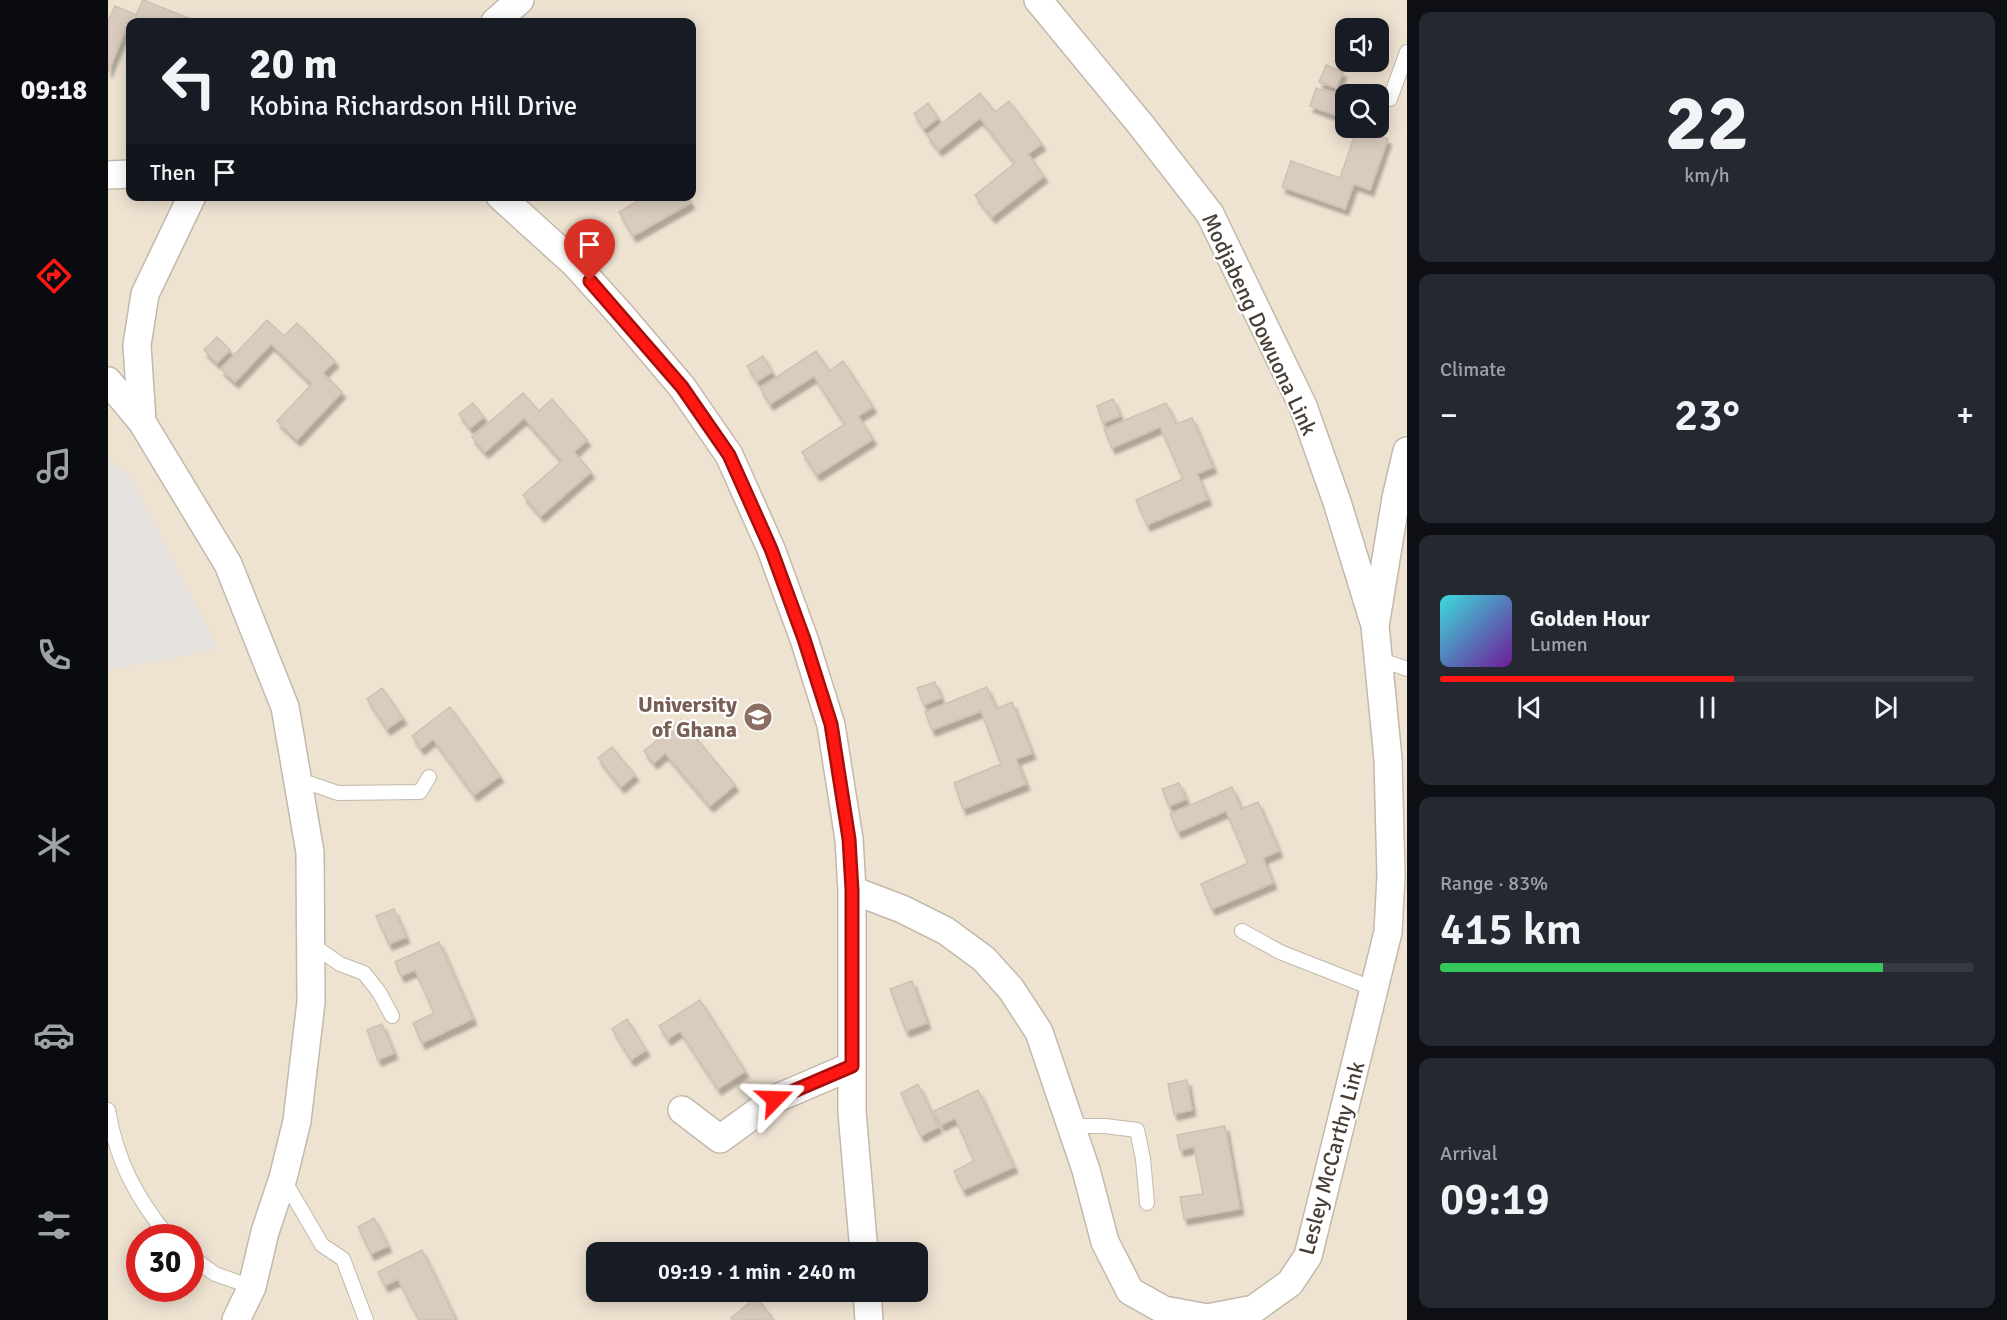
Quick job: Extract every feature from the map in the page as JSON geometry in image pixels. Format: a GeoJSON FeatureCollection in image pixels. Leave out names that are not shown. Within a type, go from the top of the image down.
{"type":"FeatureCollection","features":[{"type":"Feature","properties":{"kind":"street"},"geometry":{"type":"LineString","coordinates":[[500,18],[520,0]]}},
{"type":"Feature","properties":{"kind":"street","name":"Modjabeng Dowuona Link"},"geometry":{"type":"LineString","coordinates":[[1038,0],[1141,125],[1209,213],[1303,406],[1337,502],[1375,626]]}},
{"type":"Feature","properties":{"kind":"street"},"geometry":{"type":"LineString","coordinates":[[108,175],[126,174]]}},
{"type":"Feature","properties":{"kind":"street"},"geometry":{"type":"LineString","coordinates":[[142,422],[137,345],[145,294],[190,201]]}},
{"type":"Feature","properties":{"kind":"street"},"geometry":{"type":"LineString","coordinates":[[506,201],[575,264],[621,315],[682,387],[729,455],[771,549],[804,639],[831,724],[849,839],[852,890],[852,1112],[863,1242]]}},
{"type":"Feature","properties":{"kind":"street"},"geometry":{"type":"LineString","coordinates":[[108,381],[142,422],[228,564],[285,707],[310,852],[311,1002],[297,1121],[283,1178],[265,1232],[252,1287],[236,1320]]}},
{"type":"Feature","properties":{"kind":"street","name":"Lesley McCarthy Link"},"geometry":{"type":"LineString","coordinates":[[852,890],[902,909],[946,931],[984,959],[1011,989],[1039,1032],[1086,1170],[1105,1242],[1130,1291],[1164,1310],[1207,1318],[1254,1309],[1290,1283],[1308,1257],[1374,989],[1398,933],[1391,876],[1388,759],[1375,626],[1396,498],[1407,451]]}},
{"type":"Feature","properties":{"kind":"street"},"geometry":{"type":"LineString","coordinates":[[682,1110],[720,1139],[775,1099],[852,1066]]}},
{"type":"Feature","properties":{"kind":"street"},"geometry":{"type":"LineString","coordinates":[[868,1302],[869,1320]]}},
{"type":"Feature","properties":{"kind":"lane"},"geometry":{"type":"LineString","coordinates":[[1390,99],[1407,52]]}},
{"type":"Feature","properties":{"kind":"lane"},"geometry":{"type":"LineString","coordinates":[[1378,659],[1407,669]]}},
{"type":"Feature","properties":{"kind":"lane"},"geometry":{"type":"LineString","coordinates":[[297,779],[338,793],[420,792],[429,777]]}},
{"type":"Feature","properties":{"kind":"lane"},"geometry":{"type":"LineString","coordinates":[[1242,931],[1280,952],[1374,989]]}},
{"type":"Feature","properties":{"kind":"lane"},"geometry":{"type":"LineString","coordinates":[[311,944],[340,964],[364,973],[392,1016]]}},
{"type":"Feature","properties":{"kind":"lane"},"geometry":{"type":"LineString","coordinates":[[108,1110],[120,1162],[148,1211],[158,1224]]}},
{"type":"Feature","properties":{"kind":"lane"},"geometry":{"type":"LineString","coordinates":[[1071,1126],[1105,1126],[1137,1130],[1143,1159],[1147,1203]]}},
{"type":"Feature","properties":{"kind":"lane"},"geometry":{"type":"LineString","coordinates":[[283,1178],[322,1245],[344,1259],[366,1320]]}},
{"type":"Feature","properties":{"kind":"lane"},"geometry":{"type":"LineString","coordinates":[[204,1266],[215,1274],[252,1287]]}},
{"type":"Feature","properties":{"kind":"shaded area","name":"University of Ghana"},"geometry":{"type":"Polygon","coordinates":[[[108,0],[1407,0],[1407,1320],[108,1320],[108,0]]]}},
{"type":"Feature","properties":{"kind":"shaded area"},"geometry":{"type":"Polygon","coordinates":[[[108,458],[130,476],[218,649],[108,670],[108,458]]]}},
{"type":"Feature","properties":{"kind":"building"},"geometry":{"type":"Polygon","coordinates":[[[143,0],[188,18],[126,18],[126,29],[108,72],[108,21],[115,6],[136,15],[143,0]]]}},
{"type":"Feature","properties":{"kind":"building"},"geometry":{"type":"Polygon","coordinates":[[[1326,65],[1335,69],[1335,72],[1343,72],[1335,88],[1319,82],[1326,65]]]}},
{"type":"Feature","properties":{"kind":"building"},"geometry":{"type":"Polygon","coordinates":[[[1316,88],[1335,95],[1335,115],[1310,106],[1316,88]]]}},
{"type":"Feature","properties":{"kind":"building"},"geometry":{"type":"Polygon","coordinates":[[[980,93],[995,112],[1009,101],[1042,144],[1028,154],[1044,176],[992,217],[975,195],[1015,163],[980,118],[939,150],[927,135],[980,93]]]}},
{"type":"Feature","properties":{"kind":"building"},"geometry":{"type":"Polygon","coordinates":[[[928,103],[938,118],[924,129],[914,114],[928,103]]]}},
{"type":"Feature","properties":{"kind":"building"},"geometry":{"type":"Polygon","coordinates":[[[1354,138],[1388,139],[1370,190],[1354,184],[1345,209],[1282,187],[1291,161],[1340,178],[1354,138]]]}},
{"type":"Feature","properties":{"kind":"building"},"geometry":{"type":"Polygon","coordinates":[[[638,201],[690,201],[691,203],[633,236],[619,212],[638,201]]]}},
{"type":"Feature","properties":{"kind":"building"},"geometry":{"type":"Polygon","coordinates":[[[267,320],[284,336],[297,323],[335,361],[323,373],[342,392],[297,440],[277,421],[312,384],[271,344],[235,382],[221,369],[267,320]]]}},
{"type":"Feature","properties":{"kind":"building"},"geometry":{"type":"Polygon","coordinates":[[[217,337],[230,350],[217,363],[204,350],[217,337]]]}},
{"type":"Feature","properties":{"kind":"building"},"geometry":{"type":"Polygon","coordinates":[[[816,351],[829,371],[843,361],[873,407],[858,416],[873,439],[817,475],[802,452],[845,424],[814,376],[770,404],[760,388],[816,351]]]}},
{"type":"Feature","properties":{"kind":"building"},"geometry":{"type":"Polygon","coordinates":[[[763,356],[772,372],[757,381],[747,366],[763,356]]]}},
{"type":"Feature","properties":{"kind":"building"},"geometry":{"type":"Polygon","coordinates":[[[523,393],[539,411],[552,399],[587,440],[574,452],[591,472],[541,516],[523,495],[562,461],[524,418],[485,452],[472,437],[523,393]]]}},
{"type":"Feature","properties":{"kind":"building"},"geometry":{"type":"Polygon","coordinates":[[[1113,399],[1120,416],[1103,423],[1097,406],[1113,399]]]}},
{"type":"Feature","properties":{"kind":"building"},"geometry":{"type":"Polygon","coordinates":[[[473,403],[484,417],[470,428],[459,414],[473,403]]]}},
{"type":"Feature","properties":{"kind":"building"},"geometry":{"type":"Polygon","coordinates":[[[1166,403],[1176,424],[1192,418],[1213,467],[1197,474],[1208,499],[1147,525],[1136,500],[1183,479],[1160,427],[1112,448],[1104,429],[1166,403]]]}},
{"type":"Feature","properties":{"kind":"building"},"geometry":{"type":"Polygon","coordinates":[[[935,682],[941,698],[924,705],[917,688],[935,682]]]}},
{"type":"Feature","properties":{"kind":"building"},"geometry":{"type":"Polygon","coordinates":[[[987,687],[996,709],[1012,702],[1032,753],[1016,759],[1026,784],[963,809],[954,783],[1001,764],[981,711],[932,730],[925,712],[987,687]]]}},
{"type":"Feature","properties":{"kind":"building"},"geometry":{"type":"Polygon","coordinates":[[[382,688],[403,718],[387,729],[367,699],[382,688]]]}},
{"type":"Feature","properties":{"kind":"building"},"geometry":{"type":"Polygon","coordinates":[[[450,707],[500,776],[474,795],[433,739],[421,749],[412,736],[450,707]]]}},
{"type":"Feature","properties":{"kind":"building"},"geometry":{"type":"Polygon","coordinates":[[[681,720],[735,785],[710,806],[665,753],[654,763],[644,751],[681,720]]]}},
{"type":"Feature","properties":{"kind":"building"},"geometry":{"type":"Polygon","coordinates":[[[612,747],[635,775],[621,787],[598,758],[612,747]]]}},
{"type":"Feature","properties":{"kind":"building"},"geometry":{"type":"Polygon","coordinates":[[[1179,783],[1186,799],[1169,806],[1162,789],[1179,783]]]}},
{"type":"Feature","properties":{"kind":"building"},"geometry":{"type":"Polygon","coordinates":[[[1232,787],[1241,809],[1258,802],[1279,851],[1263,858],[1273,883],[1212,909],[1201,884],[1248,863],[1226,811],[1178,832],[1170,814],[1232,787]]]}},
{"type":"Feature","properties":{"kind":"building"},"geometry":{"type":"Polygon","coordinates":[[[394,909],[406,937],[389,944],[376,916],[394,909]]]}},
{"type":"Feature","properties":{"kind":"building"},"geometry":{"type":"Polygon","coordinates":[[[439,942],[473,1019],[422,1043],[413,1023],[434,1013],[415,970],[401,976],[395,962],[439,942]]]}},
{"type":"Feature","properties":{"kind":"building"},"geometry":{"type":"Polygon","coordinates":[[[912,981],[927,1023],[906,1031],[890,989],[912,981]]]}},
{"type":"Feature","properties":{"kind":"building"},"geometry":{"type":"Polygon","coordinates":[[[700,1000],[745,1071],[718,1089],[680,1031],[668,1039],[659,1026],[700,1000]]]}},
{"type":"Feature","properties":{"kind":"building"},"geometry":{"type":"Polygon","coordinates":[[[627,1019],[646,1050],[631,1060],[612,1029],[627,1019]]]}},
{"type":"Feature","properties":{"kind":"building"},"geometry":{"type":"Polygon","coordinates":[[[382,1024],[394,1053],[378,1060],[367,1030],[382,1024]]]}},
{"type":"Feature","properties":{"kind":"building"},"geometry":{"type":"Polygon","coordinates":[[[1187,1080],[1192,1110],[1174,1114],[1168,1084],[1187,1080]]]}},
{"type":"Feature","properties":{"kind":"building"},"geometry":{"type":"Polygon","coordinates":[[[918,1084],[938,1127],[921,1136],[901,1093],[918,1084]]]}},
{"type":"Feature","properties":{"kind":"building"},"geometry":{"type":"Polygon","coordinates":[[[978,1090],[1014,1167],[963,1190],[954,1171],[974,1161],[955,1118],[941,1125],[934,1111],[978,1090]]]}},
{"type":"Feature","properties":{"kind":"building"},"geometry":{"type":"Polygon","coordinates":[[[1225,1126],[1240,1209],[1184,1219],[1180,1197],[1203,1194],[1194,1147],[1180,1150],[1177,1135],[1225,1126]]]}},
{"type":"Feature","properties":{"kind":"building"},"geometry":{"type":"Polygon","coordinates":[[[374,1218],[388,1246],[371,1254],[358,1227],[374,1218]]]}},
{"type":"Feature","properties":{"kind":"building"},"geometry":{"type":"Polygon","coordinates":[[[422,1250],[456,1320],[419,1320],[398,1279],[385,1286],[378,1272],[422,1250]]]}},
{"type":"Feature","properties":{"kind":"building"},"geometry":{"type":"Polygon","coordinates":[[[750,1302],[760,1302],[774,1320],[733,1320],[731,1318],[750,1302]]]}},
{"type":"Feature","properties":{"kind":"place","name":"University of Ghana"},"geometry":{"type":"Point","coordinates":[758,717]}},
{"type":"Feature","properties":{"kind":"route"},"geometry":{"type":"LineString","coordinates":[[590,281],[682,387],[729,455],[771,549],[804,639],[831,724],[849,839],[852,890],[852,1066],[775,1099]]}}]}
